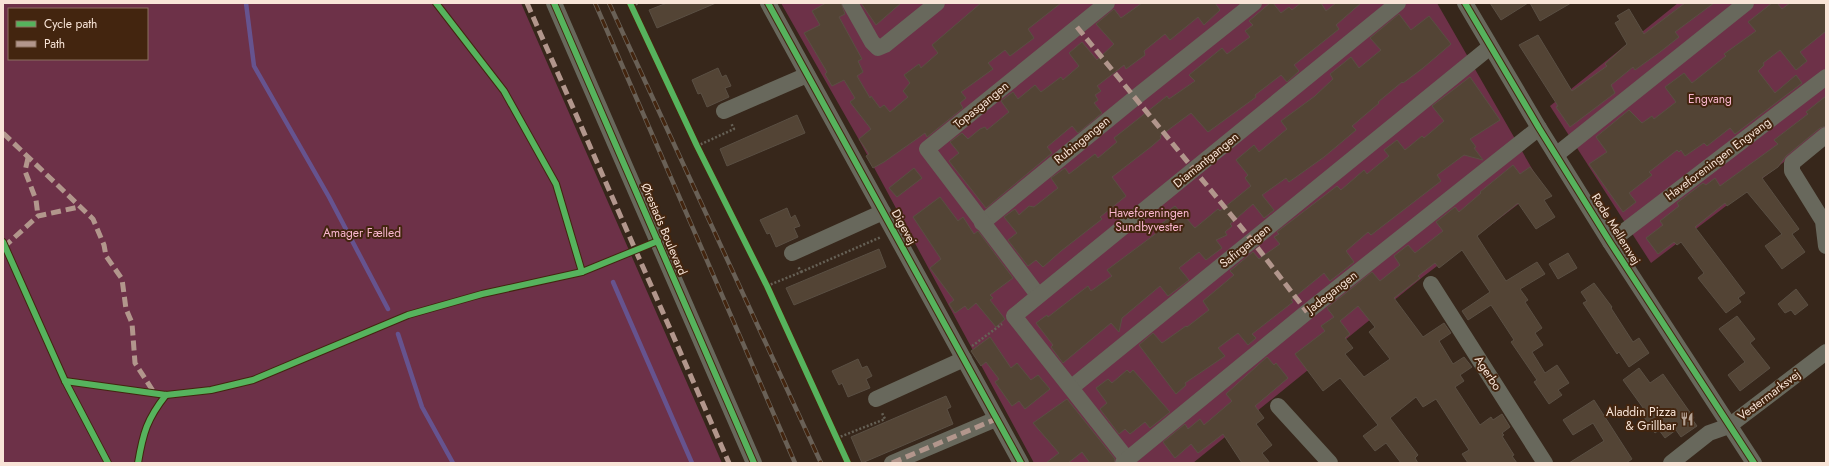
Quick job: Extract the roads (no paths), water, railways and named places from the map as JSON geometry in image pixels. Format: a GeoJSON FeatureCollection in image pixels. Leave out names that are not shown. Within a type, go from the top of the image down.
{"type":"FeatureCollection","features":[{"type":"Feature","properties":{"kind":"street","name":"Ørestads Boulevard"},"geometry":{"type":"LineString","coordinates":[[554,3],[754,463]]}},
{"type":"Feature","properties":{"kind":"street","name":"Digevej"},"geometry":{"type":"LineString","coordinates":[[768,3],[1021,463]]}},
{"type":"Feature","properties":{"kind":"street"},"geometry":{"type":"LineString","coordinates":[[850,3],[872,42],[878,48],[885,45],[937,3]]}},
{"type":"Feature","properties":{"kind":"street","name":"Topasgangen"},"geometry":{"type":"LineString","coordinates":[[982,222],[927,149],[1106,3]]}},
{"type":"Feature","properties":{"kind":"street","name":"Rubingangen"},"geometry":{"type":"LineString","coordinates":[[982,222],[1136,96],[1254,3]]}},
{"type":"Feature","properties":{"kind":"street","name":"Diamantgangen"},"geometry":{"type":"LineString","coordinates":[[1072,387],[1014,316],[1038,295],[1194,171],[1398,3]]}},
{"type":"Feature","properties":{"kind":"street","name":"Røde Mellemvej"},"geometry":{"type":"LineString","coordinates":[[1465,3],[1539,128],[1610,242],[1754,463]]}},
{"type":"Feature","properties":{"kind":"street"},"geometry":{"type":"LineString","coordinates":[[1556,155],[1746,3]]}},
{"type":"Feature","properties":{"kind":"street","name":"Safirgangen"},"geometry":{"type":"LineString","coordinates":[[1072,387],[1490,47]]}},
{"type":"Feature","properties":{"kind":"street"},"geometry":{"type":"LineString","coordinates":[[724,111],[807,75]]}},
{"type":"Feature","properties":{"kind":"street","name":"Haveforeningen Engvang"},"geometry":{"type":"LineString","coordinates":[[1610,242],[1826,77]]}},
{"type":"Feature","properties":{"kind":"street","name":"Jadegangen"},"geometry":{"type":"LineString","coordinates":[[1072,387],[1125,461],[1307,312],[1539,128]]}},
{"type":"Feature","properties":{"kind":"street"},"geometry":{"type":"LineString","coordinates":[[1826,136],[1792,163],[1792,171],[1823,221],[1826,246]]}},
{"type":"Feature","properties":{"kind":"street"},"geometry":{"type":"LineString","coordinates":[[792,253],[883,212]]}},
{"type":"Feature","properties":{"kind":"street"},"geometry":{"type":"LineString","coordinates":[[982,222],[1038,295]]}},
{"type":"Feature","properties":{"kind":"street","name":"Agerbo"},"geometry":{"type":"LineString","coordinates":[[1431,284],[1545,463]]}},
{"type":"Feature","properties":{"kind":"street","name":"Vestermarksvej"},"geometry":{"type":"LineString","coordinates":[[1670,463],[1709,433],[1729,426],[1826,352]]}},
{"type":"Feature","properties":{"kind":"street"},"geometry":{"type":"LineString","coordinates":[[876,399],[962,356]]}},
{"type":"Feature","properties":{"kind":"street"},"geometry":{"type":"LineString","coordinates":[[1278,406],[1330,463]]}},
{"type":"Feature","properties":{"kind":"street"},"geometry":{"type":"LineString","coordinates":[[892,463],[996,419]]}},
{"type":"Feature","properties":{"kind":"waterway"},"geometry":{"type":"LineString","coordinates":[[246,3],[254,66],[329,197],[388,309]]}},
{"type":"Feature","properties":{"kind":"waterway"},"geometry":{"type":"LineString","coordinates":[[613,282],[692,463]]}},
{"type":"Feature","properties":{"kind":"waterway"},"geometry":{"type":"LineString","coordinates":[[398,334],[422,407],[453,463]]}},
{"type":"Feature","properties":{"kind":"railway"},"geometry":{"type":"LineString","coordinates":[[595,3],[795,463]]}},
{"type":"Feature","properties":{"kind":"railway"},"geometry":{"type":"LineString","coordinates":[[609,3],[821,463]]}},
{"type":"Feature","properties":{"kind":"place","name":"Aladdin Pizza & Grillbar"},"geometry":{"type":"Point","coordinates":[1687,419]}},
{"type":"Feature","properties":{"kind":"park label","name":"Engvang"},"geometry":{"type":"Point","coordinates":[1710,99]}},
{"type":"Feature","properties":{"kind":"park label","name":"Haveforeningen Sundbyvester"},"geometry":{"type":"Point","coordinates":[1149,220]}},
{"type":"Feature","properties":{"kind":"park label","name":"Amager Fælled"},"geometry":{"type":"Point","coordinates":[362,233]}}]}
